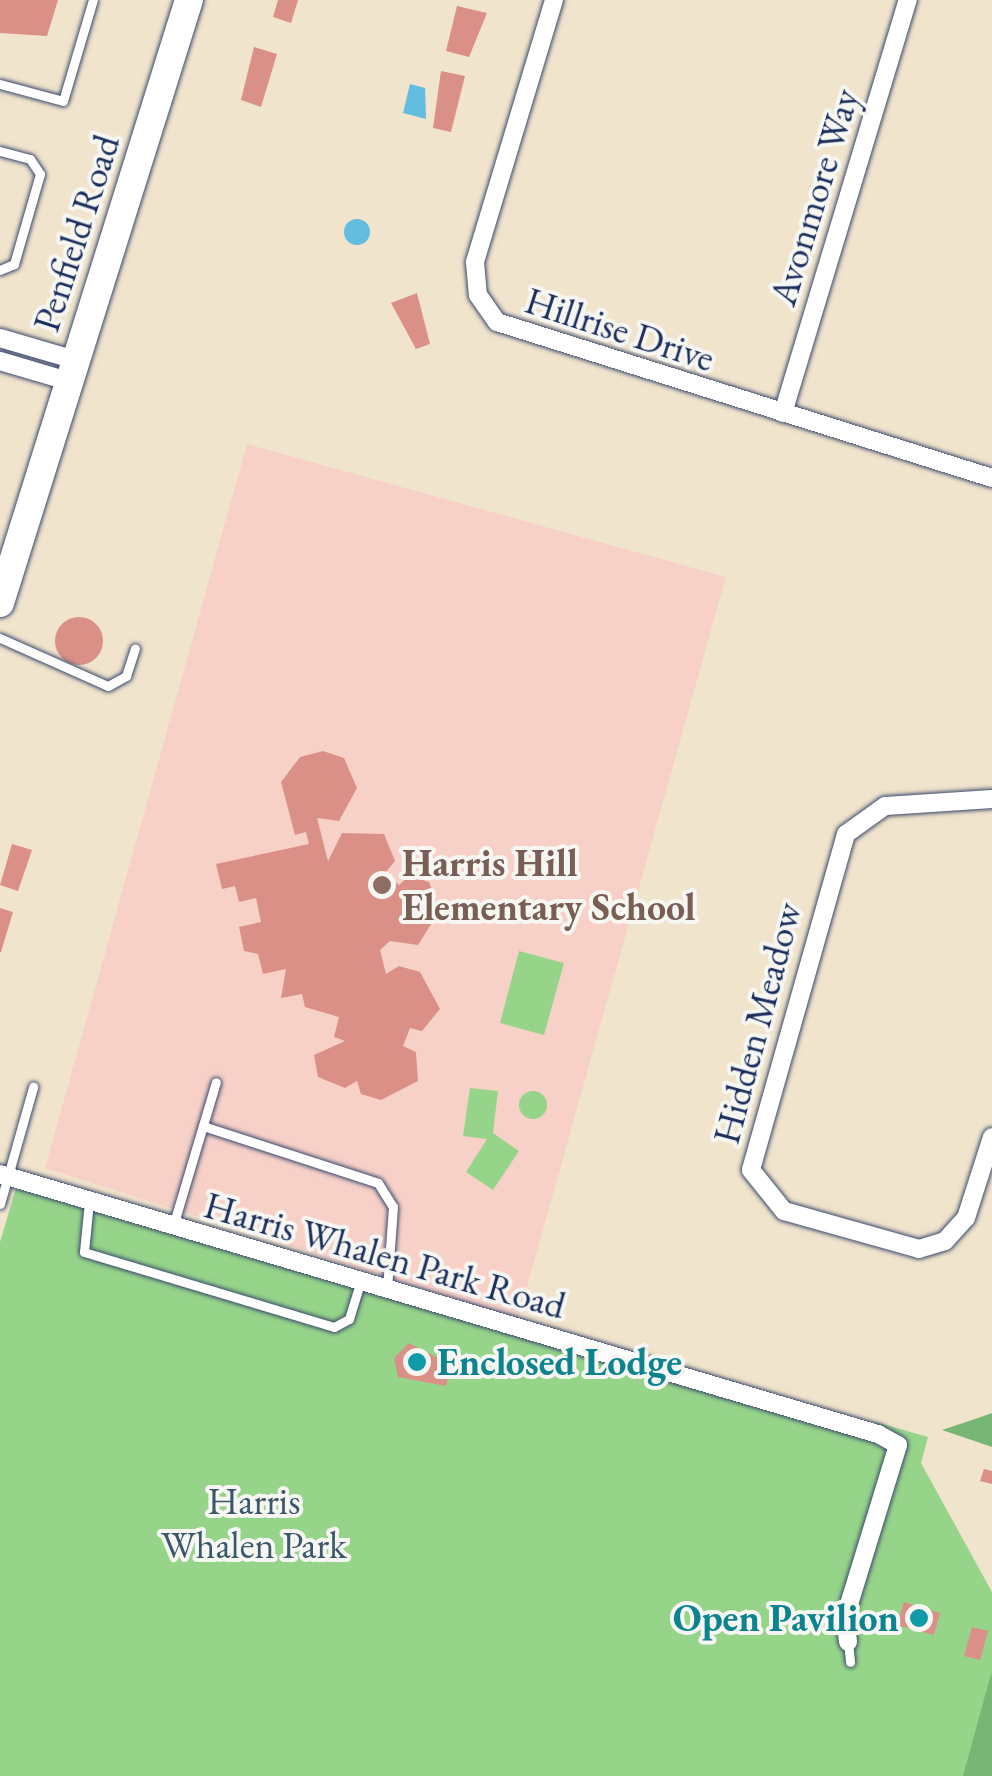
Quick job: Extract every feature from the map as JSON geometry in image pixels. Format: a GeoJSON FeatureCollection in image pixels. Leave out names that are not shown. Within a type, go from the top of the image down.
{"type":"FeatureCollection","features":[{"type":"Feature","properties":{"kind":"main road","name":"Penfield Road"},"geometry":{"type":"LineString","coordinates":[[0,603],[189,0]]}},
{"type":"Feature","properties":{"kind":"street","name":"Hillrise Drive"},"geometry":{"type":"LineString","coordinates":[[554,0],[479,242],[475,280],[485,309],[542,344],[992,478]]}},
{"type":"Feature","properties":{"kind":"street","name":"Avonmore Way"},"geometry":{"type":"LineString","coordinates":[[783,413],[908,0]]}},
{"type":"Feature","properties":{"kind":"street"},"geometry":{"type":"LineString","coordinates":[[0,338],[71,371]]}},
{"type":"Feature","properties":{"kind":"street"},"geometry":{"type":"LineString","coordinates":[[0,360],[71,371]]}},
{"type":"Feature","properties":{"kind":"street","name":"Hidden Meadow"},"geometry":{"type":"LineString","coordinates":[[992,798],[885,806],[846,834],[752,1170],[784,1212],[918,1249],[945,1240],[966,1218],[992,1137]]}},
{"type":"Feature","properties":{"kind":"street","name":"Harris Whalen Park Road"},"geometry":{"type":"LineString","coordinates":[[4,1175],[898,1446],[845,1618],[848,1642]]}},
{"type":"Feature","properties":{"kind":"lane"},"geometry":{"type":"LineString","coordinates":[[0,84],[64,100],[92,0]]}},
{"type":"Feature","properties":{"kind":"lane"},"geometry":{"type":"LineString","coordinates":[[0,150],[30,159],[40,174],[14,264],[0,270]]}},
{"type":"Feature","properties":{"kind":"lane"},"geometry":{"type":"LineString","coordinates":[[0,638],[108,686],[126,676],[135,648]]}},
{"type":"Feature","properties":{"kind":"lane"},"geometry":{"type":"LineString","coordinates":[[172,1226],[216,1082]]}},
{"type":"Feature","properties":{"kind":"lane"},"geometry":{"type":"LineString","coordinates":[[0,1204],[4,1175],[33,1087]]}},
{"type":"Feature","properties":{"kind":"lane"},"geometry":{"type":"LineString","coordinates":[[203,1126],[378,1183],[393,1207],[387,1290]]}},
{"type":"Feature","properties":{"kind":"lane"},"geometry":{"type":"LineString","coordinates":[[90,1201],[84,1252],[342,1326],[360,1282]]}},
{"type":"Feature","properties":{"kind":"lane"},"geometry":{"type":"LineString","coordinates":[[848,1642],[850,1662]]}},
{"type":"Feature","properties":{"kind":"shaded area","name":"Harris Hill Elementary School"},"geometry":{"type":"Polygon","coordinates":[[[247,444],[726,577],[518,1319],[45,1168],[247,444]]]}},
{"type":"Feature","properties":{"kind":"green space"},"geometry":{"type":"Polygon","coordinates":[[[519,951],[564,963],[544,1035],[500,1023],[519,951]]]}},
{"type":"Feature","properties":{"kind":"green space"},"geometry":{"type":"Polygon","coordinates":[[[470,1088],[498,1091],[493,1133],[519,1151],[493,1190],[466,1172],[487,1139],[463,1136],[470,1088]]]}},
{"type":"Feature","properties":{"kind":"green space"},"geometry":{"type":"Polygon","coordinates":[[[533,1091],[543,1095],[547,1105],[543,1115],[533,1119],[523,1115],[519,1105],[523,1095],[533,1091]]]}},
{"type":"Feature","properties":{"kind":"green space","name":"Harris Whalen Park"},"geometry":{"type":"Polygon","coordinates":[[[16,1188],[870,1439],[876,1422],[928,1437],[921,1463],[992,1592],[992,1776],[0,1776],[0,1242],[16,1188]]]}},
{"type":"Feature","properties":{"kind":"green space"},"geometry":{"type":"Polygon","coordinates":[[[992,1413],[992,1447],[942,1430],[975,1419],[992,1413]]]}},
{"type":"Feature","properties":{"kind":"green space"},"geometry":{"type":"Polygon","coordinates":[[[992,1672],[992,1776],[963,1776],[989,1681],[992,1672]]]}},
{"type":"Feature","properties":{"kind":"water"},"geometry":{"type":"Polygon","coordinates":[[[410,84],[425,88],[426,119],[403,113],[410,84]]]}},
{"type":"Feature","properties":{"kind":"water"},"geometry":{"type":"Polygon","coordinates":[[[357,219],[366,223],[370,232],[366,241],[357,245],[348,241],[344,232],[348,223],[357,219]]]}},
{"type":"Feature","properties":{"kind":"building"},"geometry":{"type":"Polygon","coordinates":[[[0,0],[58,0],[47,36],[0,33],[0,0]]]}},
{"type":"Feature","properties":{"kind":"building"},"geometry":{"type":"Polygon","coordinates":[[[278,0],[298,0],[291,23],[273,17],[278,0]]]}},
{"type":"Feature","properties":{"kind":"building"},"geometry":{"type":"Polygon","coordinates":[[[457,6],[487,13],[469,57],[446,51],[457,6]]]}},
{"type":"Feature","properties":{"kind":"building"},"geometry":{"type":"Polygon","coordinates":[[[254,47],[277,54],[261,107],[241,100],[254,47]]]}},
{"type":"Feature","properties":{"kind":"building"},"geometry":{"type":"Polygon","coordinates":[[[441,71],[465,76],[451,132],[433,128],[441,71]]]}},
{"type":"Feature","properties":{"kind":"building"},"geometry":{"type":"Polygon","coordinates":[[[417,293],[430,344],[416,349],[391,303],[417,293]]]}},
{"type":"Feature","properties":{"kind":"building"},"geometry":{"type":"Polygon","coordinates":[[[79,617],[96,624],[103,641],[96,658],[79,665],[62,658],[55,641],[62,624],[79,617]]]}},
{"type":"Feature","properties":{"kind":"building"},"geometry":{"type":"Polygon","coordinates":[[[323,751],[344,758],[357,788],[339,821],[317,818],[328,861],[342,833],[384,834],[395,861],[385,873],[399,885],[409,876],[429,882],[440,910],[418,945],[390,941],[380,950],[386,974],[399,966],[420,972],[440,1009],[422,1031],[410,1028],[403,1046],[416,1052],[418,1081],[381,1100],[361,1094],[357,1081],[345,1088],[318,1077],[314,1055],[345,1041],[334,1037],[339,1017],[305,1007],[302,994],[281,998],[286,969],[263,974],[258,954],[244,951],[239,927],[261,922],[256,898],[239,902],[235,886],[222,889],[216,864],[309,844],[306,832],[295,835],[281,782],[300,757],[323,751]]]}},
{"type":"Feature","properties":{"kind":"building"},"geometry":{"type":"Polygon","coordinates":[[[12,844],[32,850],[18,891],[0,885],[12,844]]]}},
{"type":"Feature","properties":{"kind":"building"},"geometry":{"type":"Polygon","coordinates":[[[0,908],[13,912],[1,952],[0,952],[0,908]]]}},
{"type":"Feature","properties":{"kind":"building","name":"Enclosed Lodge"},"geometry":{"type":"Polygon","coordinates":[[[409,1343],[452,1365],[446,1386],[398,1377],[394,1358],[409,1343]]]}},
{"type":"Feature","properties":{"kind":"building"},"geometry":{"type":"Polygon","coordinates":[[[984,1469],[992,1471],[992,1484],[980,1481],[984,1469]]]}},
{"type":"Feature","properties":{"kind":"building","name":"Open Pavilion"},"geometry":{"type":"Polygon","coordinates":[[[904,1602],[940,1613],[934,1635],[897,1625],[904,1602]]]}},
{"type":"Feature","properties":{"kind":"building"},"geometry":{"type":"Polygon","coordinates":[[[972,1627],[988,1631],[980,1660],[964,1656],[972,1627]]]}},
{"type":"Feature","properties":{"kind":"place","name":"Harris Hill Elementary School"},"geometry":{"type":"Point","coordinates":[382,885]}},
{"type":"Feature","properties":{"kind":"place","name":"Enclosed Lodge"},"geometry":{"type":"Point","coordinates":[417,1362]}},
{"type":"Feature","properties":{"kind":"place","name":"Open Pavilion"},"geometry":{"type":"Point","coordinates":[919,1618]}}]}
